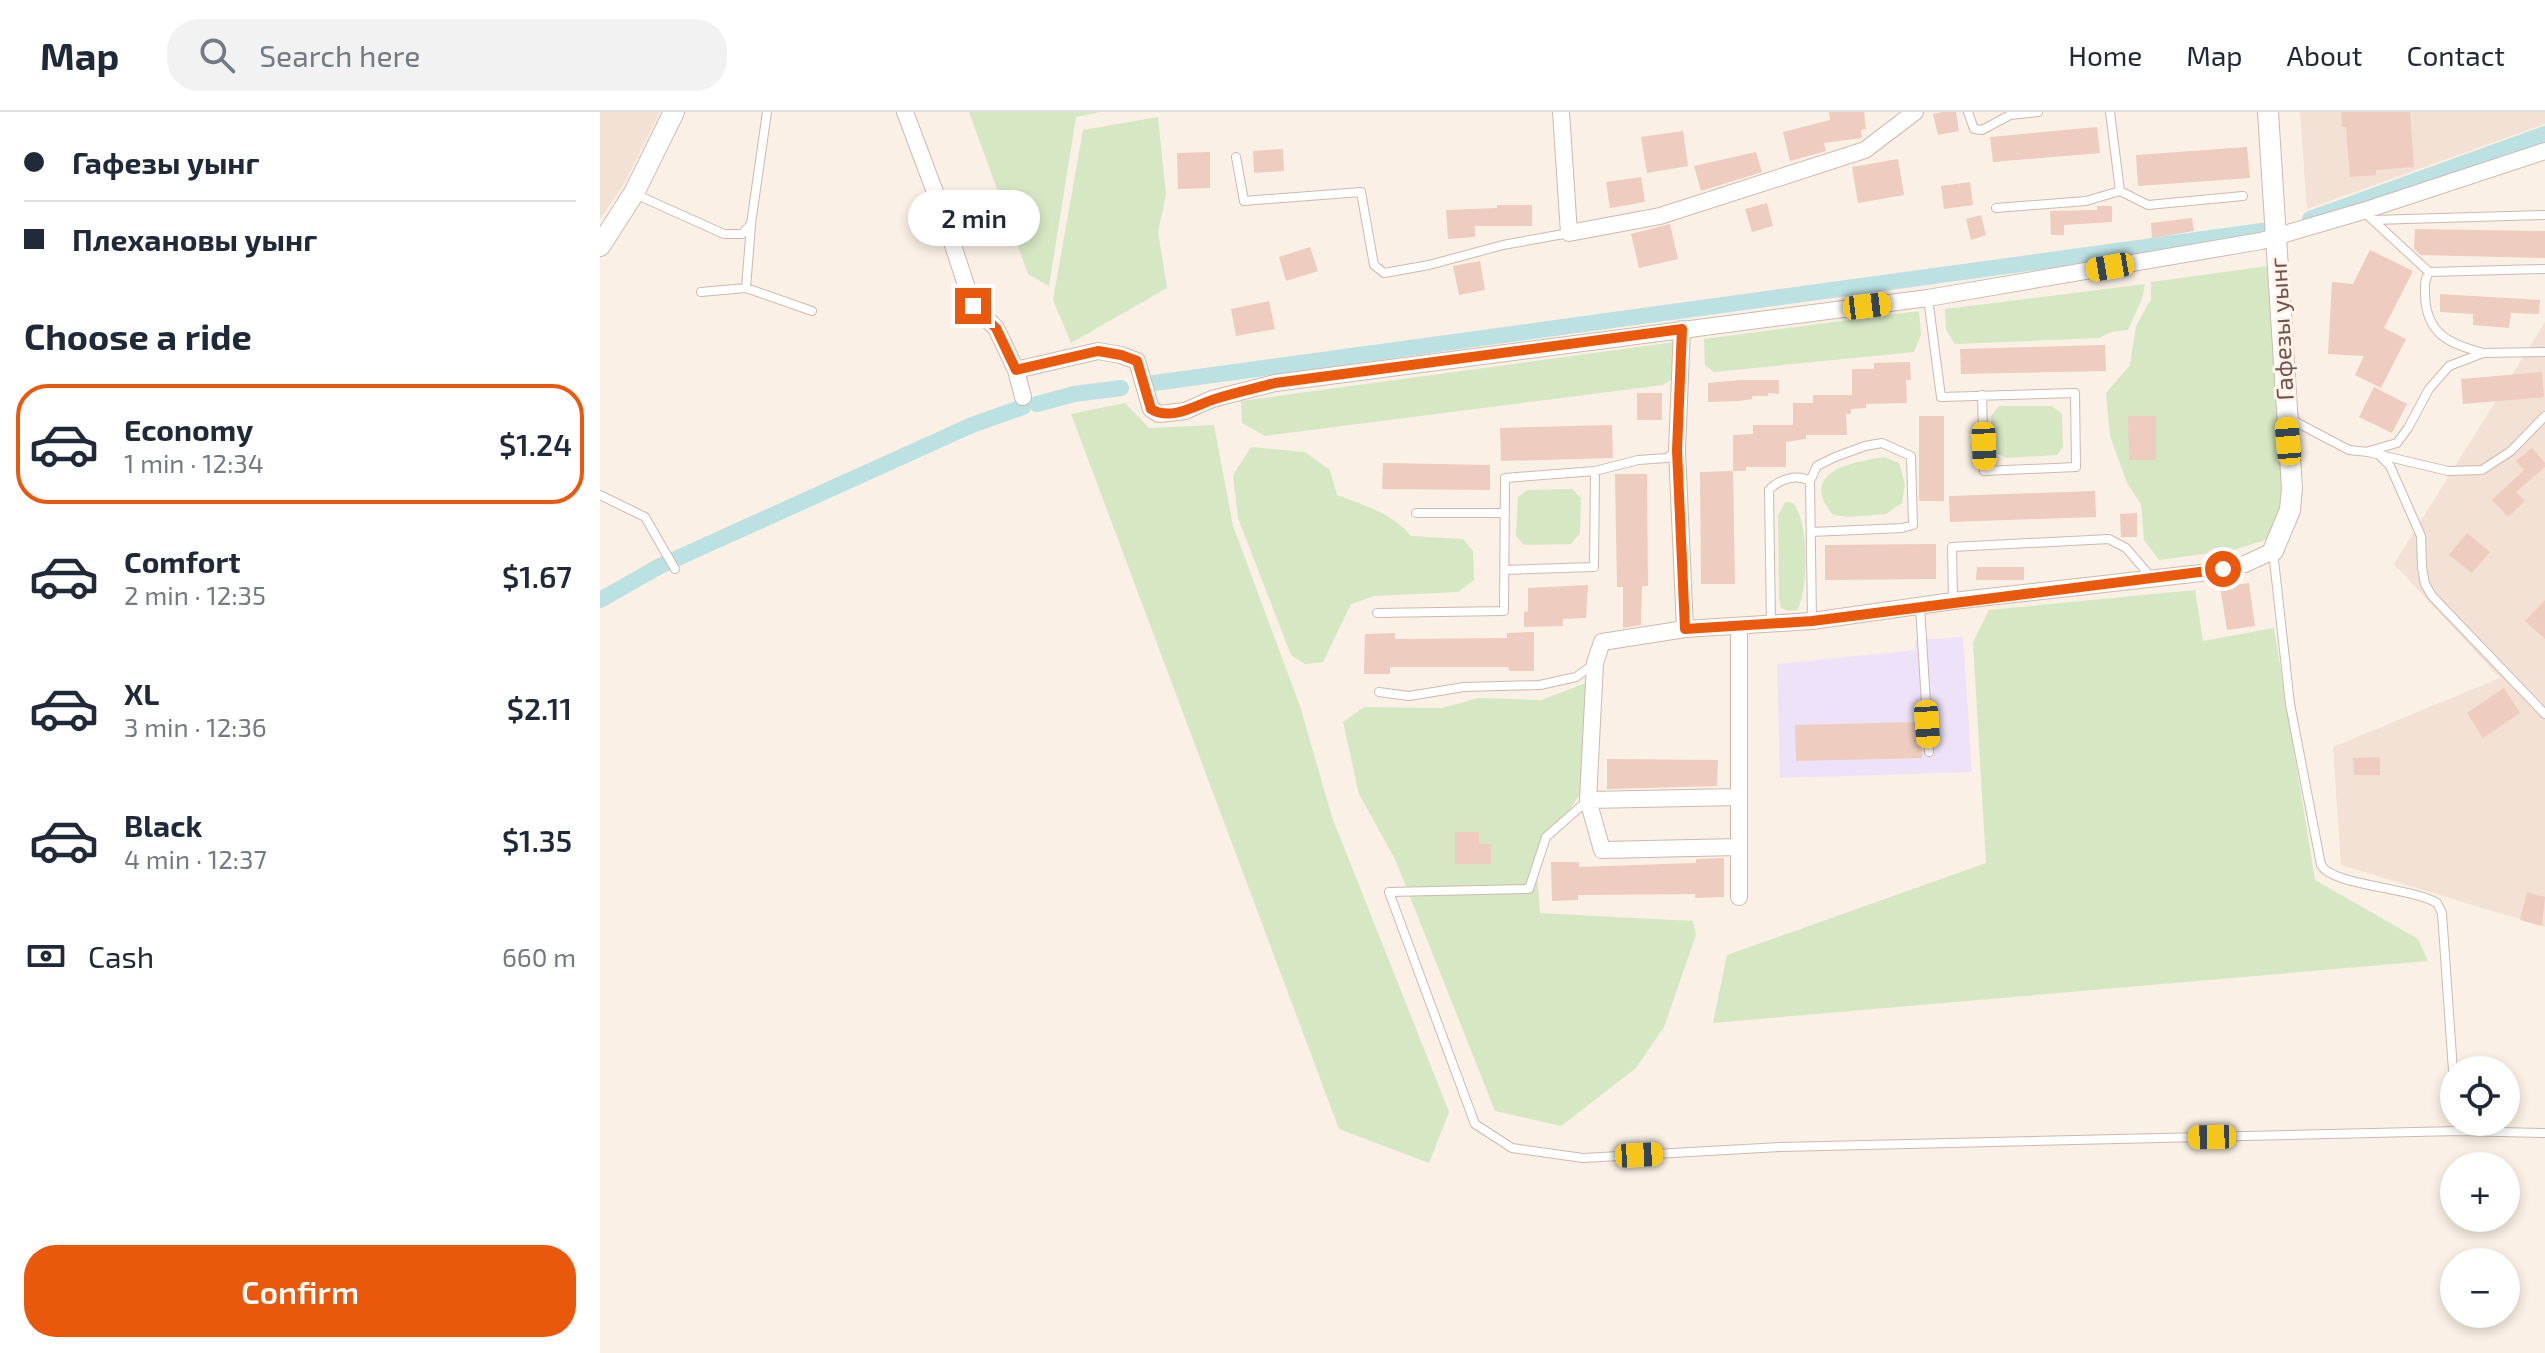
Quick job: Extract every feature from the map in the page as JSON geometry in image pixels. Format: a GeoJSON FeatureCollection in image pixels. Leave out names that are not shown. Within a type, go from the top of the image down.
{"type":"FeatureCollection","features":[{"type":"Feature","properties":{"kind":"street"},"geometry":{"type":"LineString","coordinates":[[600,246],[634,193],[674,112]]}},
{"type":"Feature","properties":{"kind":"street"},"geometry":{"type":"LineString","coordinates":[[905,112],[973,306],[996,328],[1016,370],[1023,397]]}},
{"type":"Feature","properties":{"kind":"street"},"geometry":{"type":"LineString","coordinates":[[1561,112],[1569,233],[1660,216],[1865,150],[1915,112]]}},
{"type":"Feature","properties":{"kind":"street"},"geometry":{"type":"LineString","coordinates":[[2268,112],[2277,236],[2368,216],[2545,151]]}},
{"type":"Feature","properties":{"kind":"street","name":"Гафезы уынг"},"geometry":{"type":"LineString","coordinates":[[1016,370],[1098,351],[1121,355],[1137,361],[1151,409],[1159,414],[1172,413],[1275,383],[1928,298],[2277,236],[2292,488],[2290,510],[2273,551]]}},
{"type":"Feature","properties":{"kind":"street"},"geometry":{"type":"LineString","coordinates":[[1682,329],[1677,450],[1685,629]]}},
{"type":"Feature","properties":{"kind":"street"},"geometry":{"type":"LineString","coordinates":[[1738,847],[1602,850],[1588,800],[1595,663],[1602,642],[1685,629],[1812,621],[1953,601],[2201,573],[2245,564],[2273,551]]}},
{"type":"Feature","properties":{"kind":"street"},"geometry":{"type":"LineString","coordinates":[[1739,627],[1739,897]]}},
{"type":"Feature","properties":{"kind":"street"},"geometry":{"type":"LineString","coordinates":[[1588,800],[1738,797]]}},
{"type":"Feature","properties":{"kind":"lane"},"geometry":{"type":"LineString","coordinates":[[746,288],[751,224],[767,112]]}},
{"type":"Feature","properties":{"kind":"lane"},"geometry":{"type":"LineString","coordinates":[[1968,112],[1974,129],[1982,130],[2010,115],[2038,112]]}},
{"type":"Feature","properties":{"kind":"lane"},"geometry":{"type":"LineString","coordinates":[[2110,112],[2120,191]]}},
{"type":"Feature","properties":{"kind":"lane"},"geometry":{"type":"LineString","coordinates":[[1236,157],[1244,201],[1361,192],[1374,265],[1384,273],[1569,233]]}},
{"type":"Feature","properties":{"kind":"lane"},"geometry":{"type":"LineString","coordinates":[[1996,208],[2086,201],[2120,191],[2148,205],[2243,196]]}},
{"type":"Feature","properties":{"kind":"lane"},"geometry":{"type":"LineString","coordinates":[[634,193],[724,234],[742,234],[751,224]]}},
{"type":"Feature","properties":{"kind":"lane"},"geometry":{"type":"LineString","coordinates":[[2368,216],[2545,215]]}},
{"type":"Feature","properties":{"kind":"lane"},"geometry":{"type":"LineString","coordinates":[[2368,216],[2429,272],[2545,269]]}},
{"type":"Feature","properties":{"kind":"lane"},"geometry":{"type":"LineString","coordinates":[[2429,272],[2425,278],[2427,317],[2439,334],[2458,346],[2483,353],[2545,352]]}},
{"type":"Feature","properties":{"kind":"lane"},"geometry":{"type":"LineString","coordinates":[[701,292],[746,288],[812,311]]}},
{"type":"Feature","properties":{"kind":"lane"},"geometry":{"type":"LineString","coordinates":[[1928,298],[1941,397],[1982,395],[2075,393],[2076,467],[1984,471],[1982,395]]}},
{"type":"Feature","properties":{"kind":"lane"},"geometry":{"type":"LineString","coordinates":[[2368,452],[2397,443],[2429,389],[2449,366],[2483,353]]}},
{"type":"Feature","properties":{"kind":"lane"},"geometry":{"type":"LineString","coordinates":[[2286,417],[2349,450],[2448,471],[2482,470],[2511,451],[2545,416]]}},
{"type":"Feature","properties":{"kind":"lane"},"geometry":{"type":"LineString","coordinates":[[1811,532],[1913,525],[1911,456],[1882,443],[1865,446],[1817,466],[1810,481],[1812,621]]}},
{"type":"Feature","properties":{"kind":"lane"},"geometry":{"type":"LineString","coordinates":[[1377,613],[1504,611],[1505,478],[1595,471],[1638,460],[1667,458],[1677,450]]}},
{"type":"Feature","properties":{"kind":"lane"},"geometry":{"type":"LineString","coordinates":[[2378,454],[2390,466],[2421,536],[2425,584],[2432,596],[2545,714]]}},
{"type":"Feature","properties":{"kind":"lane"},"geometry":{"type":"LineString","coordinates":[[1505,570],[1594,567],[1595,471]]}},
{"type":"Feature","properties":{"kind":"lane"},"geometry":{"type":"LineString","coordinates":[[1771,624],[1769,490],[1774,484],[1793,478],[1803,476],[1810,481]]}},
{"type":"Feature","properties":{"kind":"lane"},"geometry":{"type":"LineString","coordinates":[[600,495],[645,517],[675,569]]}},
{"type":"Feature","properties":{"kind":"lane"},"geometry":{"type":"LineString","coordinates":[[1416,513],[1505,513]]}},
{"type":"Feature","properties":{"kind":"lane"},"geometry":{"type":"LineString","coordinates":[[1953,601],[1952,547],[2109,539],[2126,548],[2152,577]]}},
{"type":"Feature","properties":{"kind":"lane"},"geometry":{"type":"LineString","coordinates":[[2273,551],[2290,704],[2321,865],[2325,873],[2341,879],[2404,891],[2437,903],[2442,913],[2452,1056]]}},
{"type":"Feature","properties":{"kind":"lane"},"geometry":{"type":"LineString","coordinates":[[1920,606],[1929,752]]}},
{"type":"Feature","properties":{"kind":"lane"},"geometry":{"type":"LineString","coordinates":[[1379,692],[1409,696],[1464,687],[1540,685],[1576,677],[1595,663]]}},
{"type":"Feature","properties":{"kind":"lane"},"geometry":{"type":"LineString","coordinates":[[1588,800],[1546,837],[1529,889],[1389,892],[1475,1124],[1512,1148],[1583,1158],[1781,1147],[2440,1127]]}},
{"type":"Feature","properties":{"kind":"lane"},"geometry":{"type":"LineString","coordinates":[[2520,1131],[2545,1133]]}},
{"type":"Feature","properties":{"kind":"shaded area"},"geometry":{"type":"Polygon","coordinates":[[[600,112],[660,112],[624,184],[600,219],[600,112]]]}},
{"type":"Feature","properties":{"kind":"shaded area"},"geometry":{"type":"Polygon","coordinates":[[[2300,112],[2545,112],[2545,124],[2307,209],[2300,112]]]}},
{"type":"Feature","properties":{"kind":"shaded area"},"geometry":{"type":"Polygon","coordinates":[[[2545,322],[2545,927],[2341,865],[2333,747],[2500,678],[2394,564],[2545,322]]]}},
{"type":"Feature","properties":{"kind":"shaded area"},"geometry":{"type":"Polygon","coordinates":[[[1963,637],[1972,772],[1780,778],[1777,664],[1915,650],[1915,640],[1963,637]]]}},
{"type":"Feature","properties":{"kind":"green space"},"geometry":{"type":"Polygon","coordinates":[[[969,112],[1101,112],[1076,117],[1049,286],[1028,274],[969,112]]]}},
{"type":"Feature","properties":{"kind":"green space"},"geometry":{"type":"Polygon","coordinates":[[[1158,117],[1166,195],[1158,232],[1167,288],[1071,343],[1053,300],[1083,130],[1158,117]]]}},
{"type":"Feature","properties":{"kind":"green space"},"geometry":{"type":"Polygon","coordinates":[[[2276,265],[2300,490],[2271,538],[2234,550],[2159,560],[2144,540],[2141,504],[2127,483],[2110,436],[2106,393],[2130,365],[2136,326],[2151,299],[2151,282],[2276,265]]]}},
{"type":"Feature","properties":{"kind":"green space"},"geometry":{"type":"Polygon","coordinates":[[[2145,284],[2128,330],[2111,332],[2099,338],[1955,344],[1946,330],[1945,309],[2145,284]]]}},
{"type":"Feature","properties":{"kind":"green space"},"geometry":{"type":"Polygon","coordinates":[[[1919,311],[1921,335],[1914,352],[1714,372],[1705,365],[1704,339],[1919,311]]]}},
{"type":"Feature","properties":{"kind":"green space"},"geometry":{"type":"Polygon","coordinates":[[[1682,341],[1682,373],[1663,385],[1265,436],[1242,423],[1241,401],[1682,341]]]}},
{"type":"Feature","properties":{"kind":"green space"},"geometry":{"type":"Polygon","coordinates":[[[1125,403],[1149,428],[1214,425],[1233,526],[1300,706],[1332,817],[1449,1112],[1429,1163],[1339,1129],[1071,414],[1125,403]]]}},
{"type":"Feature","properties":{"kind":"green space"},"geometry":{"type":"Polygon","coordinates":[[[1999,406],[2052,406],[2062,414],[2063,447],[2057,455],[2006,458],[1992,451],[1991,416],[1999,406]]]}},
{"type":"Feature","properties":{"kind":"green space"},"geometry":{"type":"Polygon","coordinates":[[[1251,447],[1305,452],[1330,470],[1337,495],[1386,516],[1411,536],[1463,539],[1473,551],[1474,580],[1458,592],[1374,596],[1351,604],[1323,662],[1305,664],[1291,655],[1238,518],[1233,475],[1251,447]]]}},
{"type":"Feature","properties":{"kind":"green space"},"geometry":{"type":"Polygon","coordinates":[[[1884,457],[1899,463],[1905,485],[1902,503],[1886,514],[1833,515],[1821,488],[1825,479],[1844,466],[1884,457]]]}},
{"type":"Feature","properties":{"kind":"green space"},"geometry":{"type":"Polygon","coordinates":[[[1572,489],[1581,498],[1580,533],[1571,544],[1524,545],[1516,536],[1518,497],[1528,490],[1572,489]]]}},
{"type":"Feature","properties":{"kind":"green space"},"geometry":{"type":"Polygon","coordinates":[[[1785,502],[1793,503],[1798,512],[1806,555],[1801,600],[1797,610],[1788,611],[1781,608],[1779,599],[1778,516],[1785,502]]]}},
{"type":"Feature","properties":{"kind":"green space"},"geometry":{"type":"Polygon","coordinates":[[[2195,590],[2203,641],[2274,628],[2315,880],[2418,939],[2428,961],[1713,1023],[1727,955],[1986,863],[1973,642],[1989,610],[2195,590]]]}},
{"type":"Feature","properties":{"kind":"green space"},"geometry":{"type":"Polygon","coordinates":[[[1586,683],[1591,778],[1536,859],[1540,913],[1693,921],[1696,935],[1664,1027],[1636,1068],[1561,1126],[1495,1111],[1395,859],[1359,794],[1343,722],[1364,707],[1442,708],[1478,698],[1541,700],[1586,683]]]}},
{"type":"Feature","properties":{"kind":"building"},"geometry":{"type":"Polygon","coordinates":[[[1829,112],[1864,112],[1866,129],[1861,130],[1862,138],[1824,143],[1826,151],[1790,161],[1783,132],[1830,120],[1829,112]]]}},
{"type":"Feature","properties":{"kind":"building"},"geometry":{"type":"Polygon","coordinates":[[[1956,112],[1959,131],[1938,135],[1933,114],[1956,112]]]}},
{"type":"Feature","properties":{"kind":"building"},"geometry":{"type":"Polygon","coordinates":[[[2341,112],[2410,112],[2414,167],[2376,170],[2376,175],[2350,177],[2346,127],[2342,127],[2341,112]]]}},
{"type":"Feature","properties":{"kind":"building"},"geometry":{"type":"Polygon","coordinates":[[[2097,127],[2100,153],[1993,162],[1990,137],[2097,127]]]}},
{"type":"Feature","properties":{"kind":"building"},"geometry":{"type":"Polygon","coordinates":[[[1683,131],[1688,166],[1647,173],[1641,137],[1683,131]]]}},
{"type":"Feature","properties":{"kind":"building"},"geometry":{"type":"Polygon","coordinates":[[[2247,147],[2250,178],[2138,186],[2136,155],[2247,147]]]}},
{"type":"Feature","properties":{"kind":"building"},"geometry":{"type":"Polygon","coordinates":[[[1283,149],[1284,171],[1254,173],[1253,151],[1283,149]]]}},
{"type":"Feature","properties":{"kind":"building"},"geometry":{"type":"Polygon","coordinates":[[[1210,152],[1210,188],[1178,189],[1177,153],[1210,152]]]}},
{"type":"Feature","properties":{"kind":"building"},"geometry":{"type":"Polygon","coordinates":[[[1756,152],[1762,172],[1701,191],[1694,166],[1756,152]]]}},
{"type":"Feature","properties":{"kind":"building"},"geometry":{"type":"Polygon","coordinates":[[[1898,159],[1904,195],[1858,203],[1852,167],[1898,159]]]}},
{"type":"Feature","properties":{"kind":"building"},"geometry":{"type":"Polygon","coordinates":[[[1641,177],[1645,202],[1610,208],[1606,182],[1641,177]]]}},
{"type":"Feature","properties":{"kind":"building"},"geometry":{"type":"Polygon","coordinates":[[[1970,182],[1973,205],[1944,209],[1941,186],[1970,182]]]}},
{"type":"Feature","properties":{"kind":"building"},"geometry":{"type":"Polygon","coordinates":[[[1767,203],[1773,226],[1752,232],[1745,209],[1767,203]]]}},
{"type":"Feature","properties":{"kind":"building"},"geometry":{"type":"Polygon","coordinates":[[[1497,205],[1532,205],[1532,226],[1475,226],[1475,237],[1448,239],[1446,210],[1497,208],[1497,205]]]}},
{"type":"Feature","properties":{"kind":"building"},"geometry":{"type":"Polygon","coordinates":[[[2097,206],[2112,206],[2112,222],[2064,225],[2064,235],[2051,235],[2050,211],[2097,210],[2097,206]]]}},
{"type":"Feature","properties":{"kind":"building"},"geometry":{"type":"Polygon","coordinates":[[[1981,215],[1986,235],[1971,240],[1966,219],[1981,215]]]}},
{"type":"Feature","properties":{"kind":"building"},"geometry":{"type":"Polygon","coordinates":[[[2192,218],[2194,231],[2152,238],[2151,223],[2192,218]]]}},
{"type":"Feature","properties":{"kind":"building"},"geometry":{"type":"Polygon","coordinates":[[[1670,224],[1678,259],[1639,268],[1631,234],[1670,224]]]}},
{"type":"Feature","properties":{"kind":"building"},"geometry":{"type":"Polygon","coordinates":[[[2415,229],[2545,231],[2545,258],[2421,255],[2414,249],[2415,229]]]}},
{"type":"Feature","properties":{"kind":"building"},"geometry":{"type":"Polygon","coordinates":[[[1310,247],[1318,271],[1286,281],[1279,257],[1310,247]]]}},
{"type":"Feature","properties":{"kind":"building"},"geometry":{"type":"Polygon","coordinates":[[[2370,250],[2413,271],[2384,328],[2406,339],[2381,388],[2355,375],[2364,356],[2328,354],[2332,282],[2353,284],[2370,250]]]}},
{"type":"Feature","properties":{"kind":"building"},"geometry":{"type":"Polygon","coordinates":[[[1480,261],[1485,290],[1459,295],[1453,266],[1480,261]]]}},
{"type":"Feature","properties":{"kind":"building"},"geometry":{"type":"Polygon","coordinates":[[[2440,294],[2540,300],[2539,314],[2511,313],[2509,328],[2473,325],[2473,314],[2440,312],[2440,294]]]}},
{"type":"Feature","properties":{"kind":"building"},"geometry":{"type":"Polygon","coordinates":[[[1269,301],[1275,329],[1236,336],[1231,309],[1269,301]]]}},
{"type":"Feature","properties":{"kind":"building"},"geometry":{"type":"Polygon","coordinates":[[[2105,345],[2106,371],[1961,374],[1960,349],[2105,345]]]}},
{"type":"Feature","properties":{"kind":"building"},"geometry":{"type":"Polygon","coordinates":[[[1910,362],[1911,380],[1906,380],[1907,403],[1866,404],[1866,408],[1851,409],[1851,414],[1846,414],[1847,435],[1806,435],[1806,439],[1786,442],[1786,467],[1746,467],[1746,471],[1733,471],[1733,435],[1753,434],[1753,425],[1793,425],[1793,403],[1813,403],[1813,395],[1852,395],[1852,369],[1874,369],[1874,363],[1910,362]]]}},
{"type":"Feature","properties":{"kind":"building"},"geometry":{"type":"Polygon","coordinates":[[[2542,372],[2544,397],[2463,404],[2461,379],[2542,372]]]}},
{"type":"Feature","properties":{"kind":"building"},"geometry":{"type":"Polygon","coordinates":[[[1779,380],[1779,394],[1768,393],[1768,396],[1752,396],[1752,399],[1739,401],[1708,402],[1708,383],[1779,380]]]}},
{"type":"Feature","properties":{"kind":"building"},"geometry":{"type":"Polygon","coordinates":[[[2374,387],[2407,404],[2392,433],[2359,417],[2374,387]]]}},
{"type":"Feature","properties":{"kind":"building"},"geometry":{"type":"Polygon","coordinates":[[[1637,393],[1662,393],[1662,420],[1637,420],[1637,393]]]}},
{"type":"Feature","properties":{"kind":"building"},"geometry":{"type":"Polygon","coordinates":[[[1919,416],[1944,416],[1944,501],[1919,501],[1919,416]]]}},
{"type":"Feature","properties":{"kind":"building"},"geometry":{"type":"Polygon","coordinates":[[[2128,416],[2156,416],[2156,460],[2129,460],[2128,416]]]}},
{"type":"Feature","properties":{"kind":"building"},"geometry":{"type":"Polygon","coordinates":[[[1612,425],[1613,458],[1501,461],[1500,428],[1612,425]]]}},
{"type":"Feature","properties":{"kind":"building"},"geometry":{"type":"Polygon","coordinates":[[[2532,448],[2545,467],[2516,492],[2525,501],[2508,517],[2492,500],[2524,470],[2516,461],[2532,448]]]}},
{"type":"Feature","properties":{"kind":"building"},"geometry":{"type":"Polygon","coordinates":[[[1383,463],[1490,465],[1490,490],[1382,489],[1383,463]]]}},
{"type":"Feature","properties":{"kind":"building"},"geometry":{"type":"Polygon","coordinates":[[[1733,471],[1735,584],[1701,584],[1700,472],[1733,471]]]}},
{"type":"Feature","properties":{"kind":"building"},"geometry":{"type":"Polygon","coordinates":[[[1615,474],[1647,474],[1648,586],[1642,586],[1641,625],[1623,628],[1623,587],[1617,587],[1615,474]]]}},
{"type":"Feature","properties":{"kind":"building"},"geometry":{"type":"Polygon","coordinates":[[[2095,491],[2096,517],[1950,522],[1949,496],[2095,491]]]}},
{"type":"Feature","properties":{"kind":"building"},"geometry":{"type":"Polygon","coordinates":[[[2137,513],[2137,537],[2121,537],[2120,514],[2137,513]]]}},
{"type":"Feature","properties":{"kind":"building"},"geometry":{"type":"Polygon","coordinates":[[[2467,533],[2490,552],[2472,573],[2449,555],[2467,533]]]}},
{"type":"Feature","properties":{"kind":"building"},"geometry":{"type":"Polygon","coordinates":[[[1936,544],[1936,579],[1825,580],[1825,545],[1936,544]]]}},
{"type":"Feature","properties":{"kind":"building"},"geometry":{"type":"Polygon","coordinates":[[[1977,567],[2024,567],[2024,580],[1976,580],[1977,567]]]}},
{"type":"Feature","properties":{"kind":"building"},"geometry":{"type":"Polygon","coordinates":[[[2249,583],[2255,626],[2227,630],[2220,587],[2249,583]]]}},
{"type":"Feature","properties":{"kind":"building"},"geometry":{"type":"Polygon","coordinates":[[[1588,585],[1586,618],[1563,619],[1563,626],[1524,627],[1528,588],[1588,585]]]}},
{"type":"Feature","properties":{"kind":"building"},"geometry":{"type":"Polygon","coordinates":[[[2545,600],[2545,639],[2525,621],[2545,600]]]}},
{"type":"Feature","properties":{"kind":"building"},"geometry":{"type":"Polygon","coordinates":[[[1534,632],[1534,671],[1510,671],[1508,667],[1390,667],[1390,674],[1364,674],[1365,634],[1395,633],[1395,639],[1507,638],[1507,633],[1534,632]]]}},
{"type":"Feature","properties":{"kind":"building"},"geometry":{"type":"Polygon","coordinates":[[[2504,688],[2520,713],[2483,738],[2467,713],[2504,688]]]}},
{"type":"Feature","properties":{"kind":"building"},"geometry":{"type":"Polygon","coordinates":[[[1920,722],[1922,758],[1796,761],[1795,725],[1920,722]]]}},
{"type":"Feature","properties":{"kind":"building"},"geometry":{"type":"Polygon","coordinates":[[[2380,757],[2380,775],[2354,775],[2353,758],[2380,757]]]}},
{"type":"Feature","properties":{"kind":"building"},"geometry":{"type":"Polygon","coordinates":[[[1607,759],[1718,760],[1717,786],[1607,789],[1607,759]]]}},
{"type":"Feature","properties":{"kind":"building"},"geometry":{"type":"Polygon","coordinates":[[[1455,832],[1479,832],[1479,844],[1491,844],[1491,864],[1455,864],[1455,832]]]}},
{"type":"Feature","properties":{"kind":"building"},"geometry":{"type":"Polygon","coordinates":[[[1724,858],[1724,897],[1695,898],[1695,894],[1578,895],[1578,900],[1552,901],[1551,862],[1579,862],[1579,867],[1696,863],[1696,859],[1724,858]]]}},
{"type":"Feature","properties":{"kind":"building"},"geometry":{"type":"Polygon","coordinates":[[[2527,892],[2545,897],[2542,926],[2520,920],[2527,892]]]}},
{"type":"Feature","properties":{"kind":"waterway"},"geometry":{"type":"LineString","coordinates":[[2310,219],[2545,134]]}},
{"type":"Feature","properties":{"kind":"waterway"},"geometry":{"type":"LineString","coordinates":[[1147,384],[2269,230]]}},
{"type":"Feature","properties":{"kind":"waterway"},"geometry":{"type":"LineString","coordinates":[[1037,404],[1074,394],[1121,388]]}},
{"type":"Feature","properties":{"kind":"waterway"},"geometry":{"type":"LineString","coordinates":[[600,600],[660,566],[972,425],[1023,407]]}},
{"type":"Feature","properties":{"kind":"route"},"geometry":{"type":"LineString","coordinates":[[973,306],[996,328],[1016,370],[1098,351],[1137,361],[1151,409],[1159,414],[1185,411],[1212,399],[1275,383],[1682,329],[1677,450],[1685,629],[1812,621],[2223,569]]}}]}
